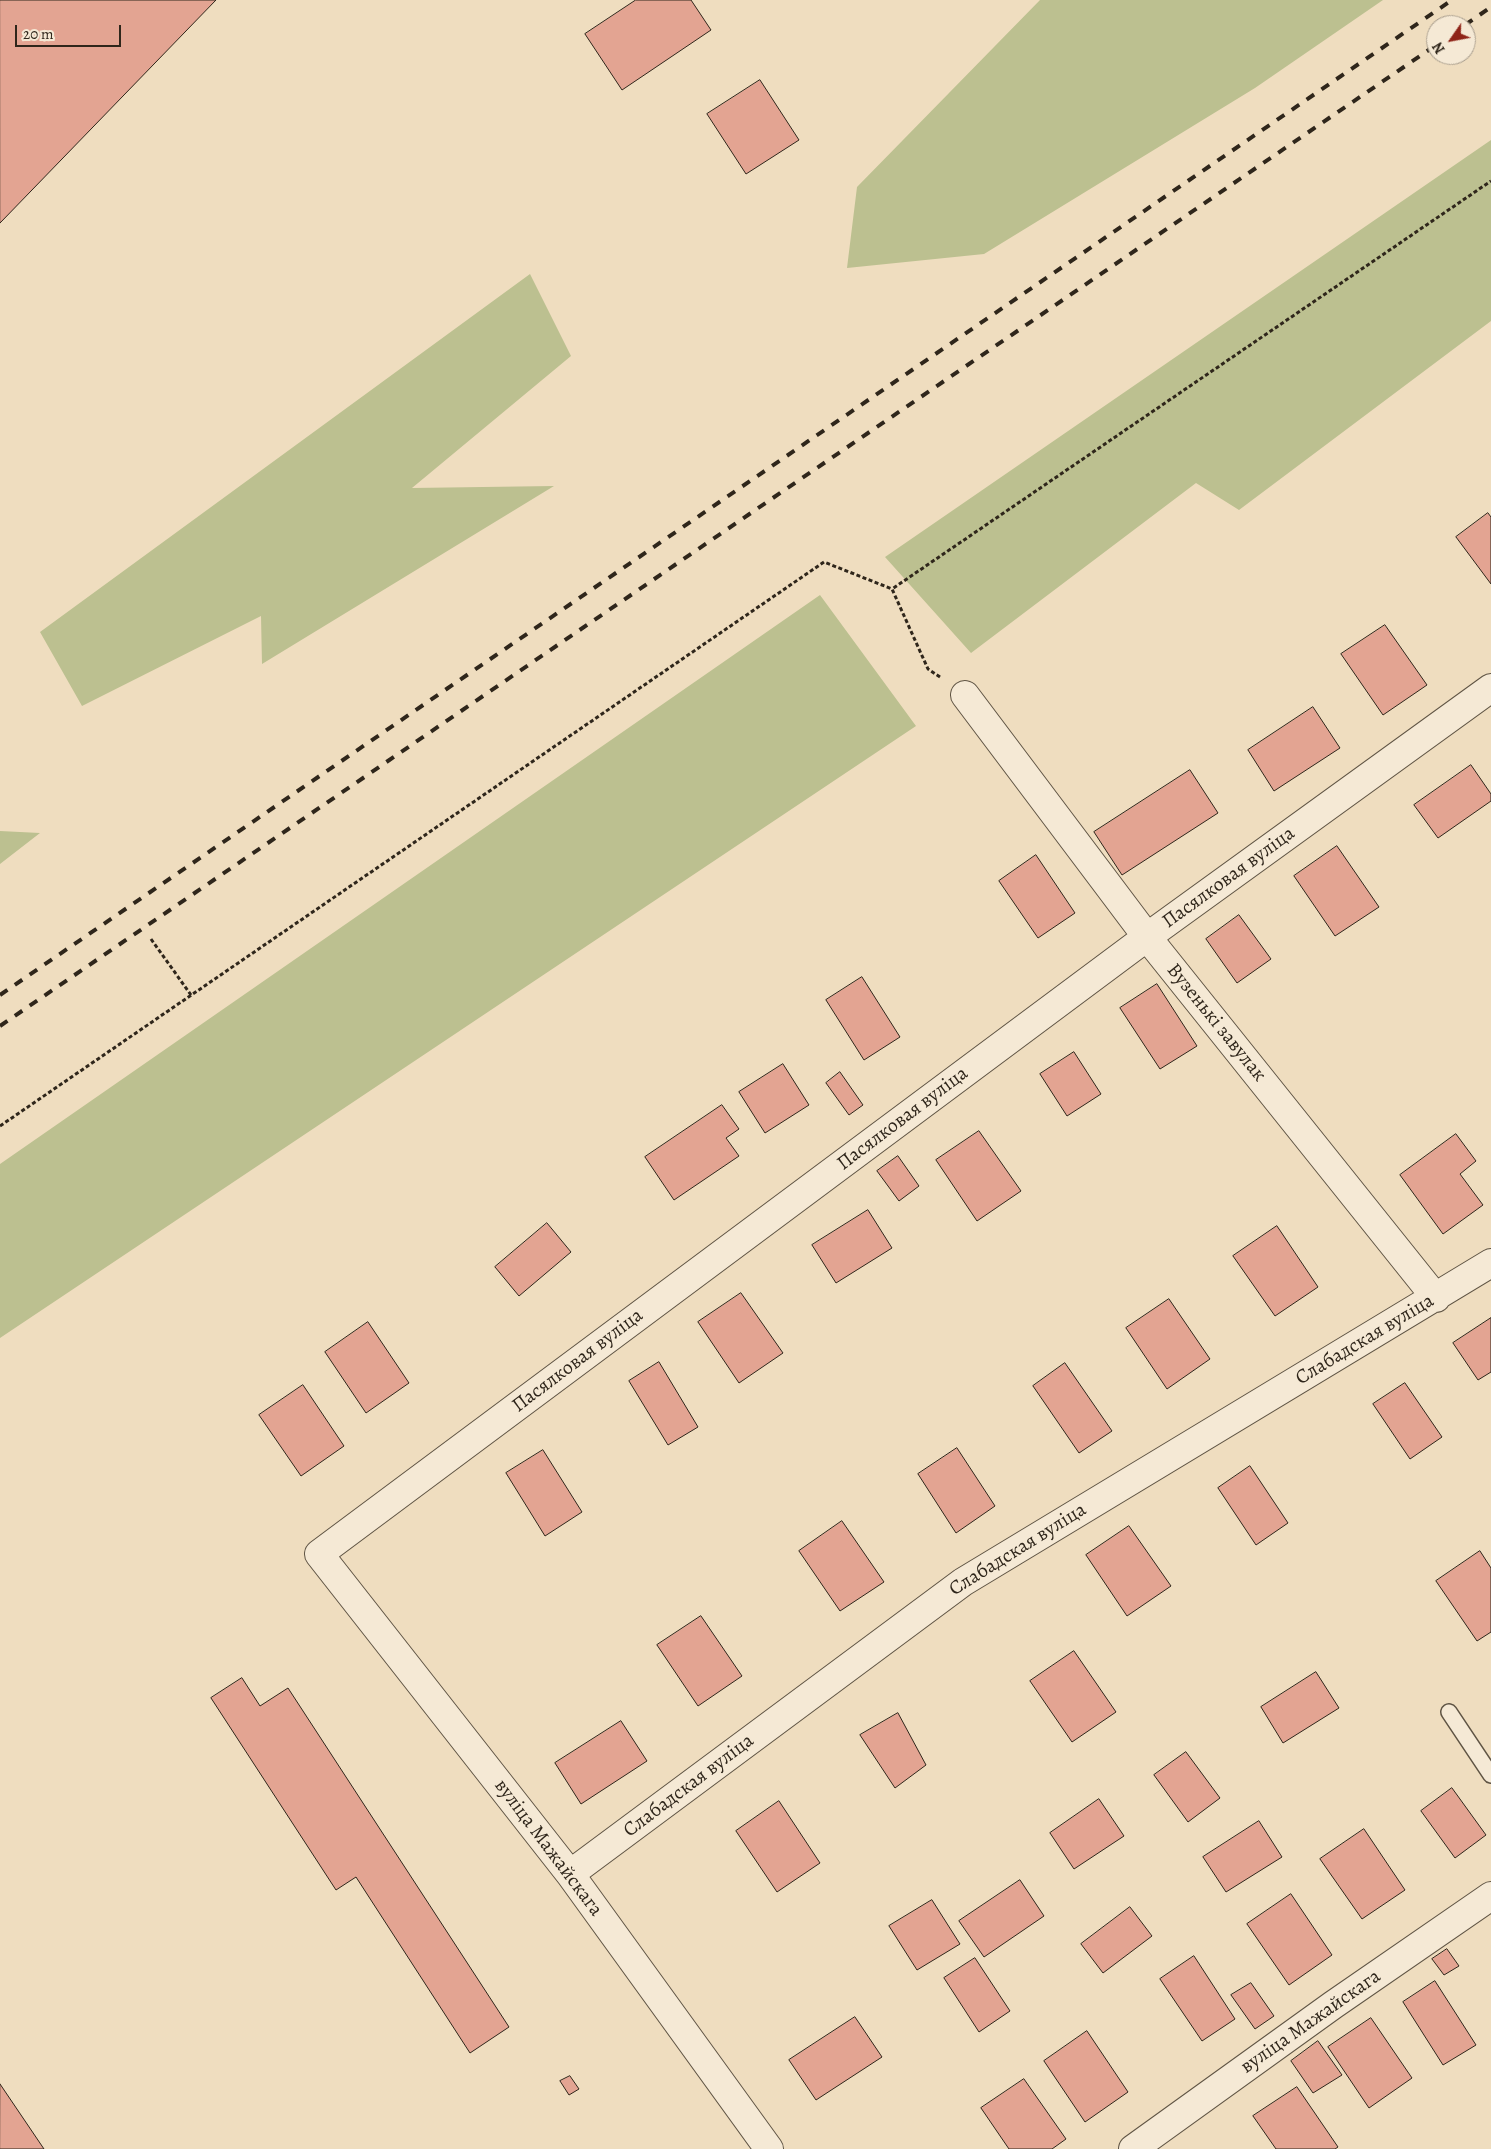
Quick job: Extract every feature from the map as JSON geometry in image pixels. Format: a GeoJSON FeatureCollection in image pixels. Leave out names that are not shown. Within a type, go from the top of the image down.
{"type":"FeatureCollection","features":[{"type":"Feature","properties":{"kind":"street","name":"Пасялковая вуліца"},"geometry":{"type":"LineString","coordinates":[[319,1554],[1147,937],[1491,688]]}},
{"type":"Feature","properties":{"kind":"street","name":"Вузенькі завулак"},"geometry":{"type":"LineString","coordinates":[[965,695],[1147,937],[1436,1298]]}},
{"type":"Feature","properties":{"kind":"street","name":"Слабадская вуліца"},"geometry":{"type":"LineString","coordinates":[[570,1874],[963,1582],[1436,1298],[1491,1263]]}},
{"type":"Feature","properties":{"kind":"street","name":"вуліца Мажайскага"},"geometry":{"type":"LineString","coordinates":[[319,1554],[570,1874],[769,2149]]}},
{"type":"Feature","properties":{"kind":"street","name":"вуліца Мажайскага"},"geometry":{"type":"LineString","coordinates":[[1133,2149],[1333,2005],[1491,1896]]}},
{"type":"Feature","properties":{"kind":"lane"},"geometry":{"type":"LineString","coordinates":[[1449,1712],[1491,1775]]}},
{"type":"Feature","properties":{"kind":"path"},"geometry":{"type":"LineString","coordinates":[[892,589],[1491,181]]}},
{"type":"Feature","properties":{"kind":"path"},"geometry":{"type":"LineString","coordinates":[[0,1126],[824,562],[892,589],[928,669],[965,695]]}},
{"type":"Feature","properties":{"kind":"path"},"geometry":{"type":"LineString","coordinates":[[151,939],[191,995]]}},
{"type":"Feature","properties":{"kind":"green space"},"geometry":{"type":"Polygon","coordinates":[[[1040,0],[1383,0],[1255,88],[984,254],[847,268],[857,187],[1040,0]]]}},
{"type":"Feature","properties":{"kind":"green space"},"geometry":{"type":"Polygon","coordinates":[[[1491,140],[1491,321],[1239,510],[1196,483],[971,653],[885,557],[1491,140]]]}},
{"type":"Feature","properties":{"kind":"green space"},"geometry":{"type":"Polygon","coordinates":[[[530,274],[571,356],[412,488],[554,486],[262,664],[261,616],[82,706],[40,632],[530,274]]]}},
{"type":"Feature","properties":{"kind":"green space"},"geometry":{"type":"Polygon","coordinates":[[[820,595],[916,726],[0,1338],[0,1164],[820,595]]]}},
{"type":"Feature","properties":{"kind":"green space"},"geometry":{"type":"Polygon","coordinates":[[[0,831],[40,833],[0,864],[0,831]]]}},
{"type":"Feature","properties":{"kind":"building"},"geometry":{"type":"Polygon","coordinates":[[[0,0],[216,0],[0,223],[0,0]]]}},
{"type":"Feature","properties":{"kind":"building"},"geometry":{"type":"Polygon","coordinates":[[[636,0],[691,0],[711,30],[622,90],[585,34],[636,0]]]}},
{"type":"Feature","properties":{"kind":"building"},"geometry":{"type":"Polygon","coordinates":[[[760,80],[799,140],[746,174],[707,114],[760,80]]]}},
{"type":"Feature","properties":{"kind":"building"},"geometry":{"type":"Polygon","coordinates":[[[1488,513],[1491,517],[1491,584],[1456,537],[1488,513]]]}},
{"type":"Feature","properties":{"kind":"building"},"geometry":{"type":"Polygon","coordinates":[[[1385,625],[1427,685],[1383,715],[1341,654],[1385,625]]]}},
{"type":"Feature","properties":{"kind":"building"},"geometry":{"type":"Polygon","coordinates":[[[1313,707],[1340,748],[1274,791],[1248,750],[1313,707]]]}},
{"type":"Feature","properties":{"kind":"building"},"geometry":{"type":"Polygon","coordinates":[[[1471,765],[1491,794],[1491,801],[1438,838],[1414,805],[1471,765]]]}},
{"type":"Feature","properties":{"kind":"building"},"geometry":{"type":"Polygon","coordinates":[[[1190,770],[1218,813],[1122,875],[1094,832],[1190,770]]]}},
{"type":"Feature","properties":{"kind":"building"},"geometry":{"type":"Polygon","coordinates":[[[1337,846],[1379,907],[1335,936],[1294,876],[1337,846]]]}},
{"type":"Feature","properties":{"kind":"building"},"geometry":{"type":"Polygon","coordinates":[[[1036,855],[1075,913],[1038,938],[999,881],[1036,855]]]}},
{"type":"Feature","properties":{"kind":"building"},"geometry":{"type":"Polygon","coordinates":[[[1239,915],[1271,959],[1237,983],[1206,939],[1239,915]]]}},
{"type":"Feature","properties":{"kind":"building"},"geometry":{"type":"Polygon","coordinates":[[[862,977],[900,1037],[864,1060],[826,1000],[862,977]]]}},
{"type":"Feature","properties":{"kind":"building"},"geometry":{"type":"Polygon","coordinates":[[[1157,984],[1197,1046],[1160,1069],[1120,1008],[1157,984]]]}},
{"type":"Feature","properties":{"kind":"building"},"geometry":{"type":"Polygon","coordinates":[[[1074,1052],[1101,1094],[1067,1116],[1040,1074],[1074,1052]]]}},
{"type":"Feature","properties":{"kind":"building"},"geometry":{"type":"Polygon","coordinates":[[[783,1064],[809,1105],[765,1133],[739,1092],[783,1064]]]}},
{"type":"Feature","properties":{"kind":"building"},"geometry":{"type":"Polygon","coordinates":[[[840,1072],[863,1105],[849,1115],[826,1083],[840,1072]]]}},
{"type":"Feature","properties":{"kind":"building"},"geometry":{"type":"Polygon","coordinates":[[[722,1105],[739,1129],[726,1138],[739,1156],[674,1200],[645,1157],[722,1105]]]}},
{"type":"Feature","properties":{"kind":"building"},"geometry":{"type":"Polygon","coordinates":[[[979,1131],[1021,1191],[977,1221],[936,1160],[979,1131]]]}},
{"type":"Feature","properties":{"kind":"building"},"geometry":{"type":"Polygon","coordinates":[[[1456,1134],[1476,1161],[1460,1174],[1483,1205],[1443,1234],[1400,1175],[1456,1134]]]}},
{"type":"Feature","properties":{"kind":"building"},"geometry":{"type":"Polygon","coordinates":[[[898,1156],[919,1186],[899,1201],[877,1171],[898,1156]]]}},
{"type":"Feature","properties":{"kind":"building"},"geometry":{"type":"Polygon","coordinates":[[[868,1210],[892,1248],[836,1283],[812,1245],[868,1210]]]}},
{"type":"Feature","properties":{"kind":"building"},"geometry":{"type":"Polygon","coordinates":[[[547,1223],[571,1252],[519,1296],[495,1267],[547,1223]]]}},
{"type":"Feature","properties":{"kind":"building"},"geometry":{"type":"Polygon","coordinates":[[[1277,1226],[1318,1287],[1275,1316],[1233,1256],[1277,1226]]]}},
{"type":"Feature","properties":{"kind":"building"},"geometry":{"type":"Polygon","coordinates":[[[741,1293],[783,1353],[739,1383],[698,1322],[741,1293]]]}},
{"type":"Feature","properties":{"kind":"building"},"geometry":{"type":"Polygon","coordinates":[[[1169,1299],[1210,1359],[1167,1389],[1126,1328],[1169,1299]]]}},
{"type":"Feature","properties":{"kind":"building"},"geometry":{"type":"Polygon","coordinates":[[[1491,1318],[1491,1372],[1478,1380],[1453,1343],[1491,1318]]]}},
{"type":"Feature","properties":{"kind":"building"},"geometry":{"type":"Polygon","coordinates":[[[368,1322],[409,1383],[366,1413],[325,1352],[368,1322]]]}},
{"type":"Feature","properties":{"kind":"building"},"geometry":{"type":"Polygon","coordinates":[[[659,1362],[698,1427],[668,1445],[629,1381],[659,1362]]]}},
{"type":"Feature","properties":{"kind":"building"},"geometry":{"type":"Polygon","coordinates":[[[1065,1363],[1112,1431],[1079,1453],[1033,1386],[1065,1363]]]}},
{"type":"Feature","properties":{"kind":"building"},"geometry":{"type":"Polygon","coordinates":[[[1405,1383],[1442,1437],[1410,1459],[1373,1404],[1405,1383]]]}},
{"type":"Feature","properties":{"kind":"building"},"geometry":{"type":"Polygon","coordinates":[[[303,1385],[344,1446],[301,1476],[259,1415],[303,1385]]]}},
{"type":"Feature","properties":{"kind":"building"},"geometry":{"type":"Polygon","coordinates":[[[957,1448],[995,1506],[956,1533],[918,1474],[957,1448]]]}},
{"type":"Feature","properties":{"kind":"building"},"geometry":{"type":"Polygon","coordinates":[[[543,1450],[582,1512],[545,1536],[506,1473],[543,1450]]]}},
{"type":"Feature","properties":{"kind":"building"},"geometry":{"type":"Polygon","coordinates":[[[1250,1466],[1288,1523],[1256,1545],[1218,1488],[1250,1466]]]}},
{"type":"Feature","properties":{"kind":"building"},"geometry":{"type":"Polygon","coordinates":[[[842,1521],[884,1582],[840,1611],[799,1551],[842,1521]]]}},
{"type":"Feature","properties":{"kind":"building"},"geometry":{"type":"Polygon","coordinates":[[[1129,1526],[1171,1586],[1127,1616],[1086,1555],[1129,1526]]]}},
{"type":"Feature","properties":{"kind":"building"},"geometry":{"type":"Polygon","coordinates":[[[1480,1551],[1491,1568],[1491,1632],[1477,1641],[1436,1581],[1480,1551]]]}},
{"type":"Feature","properties":{"kind":"building"},"geometry":{"type":"Polygon","coordinates":[[[701,1616],[742,1676],[698,1706],[657,1645],[701,1616]]]}},
{"type":"Feature","properties":{"kind":"building"},"geometry":{"type":"Polygon","coordinates":[[[1074,1651],[1116,1712],[1072,1742],[1030,1681],[1074,1651]]]}},
{"type":"Feature","properties":{"kind":"building"},"geometry":{"type":"Polygon","coordinates":[[[1316,1672],[1339,1708],[1283,1743],[1261,1707],[1316,1672]]]}},
{"type":"Feature","properties":{"kind":"building"},"geometry":{"type":"Polygon","coordinates":[[[242,1678],[260,1706],[288,1688],[509,2027],[470,2053],[356,1877],[336,1890],[211,1698],[242,1678]]]}},
{"type":"Feature","properties":{"kind":"building"},"geometry":{"type":"Polygon","coordinates":[[[898,1713],[926,1765],[895,1788],[860,1735],[898,1713]]]}},
{"type":"Feature","properties":{"kind":"building"},"geometry":{"type":"Polygon","coordinates":[[[621,1721],[647,1761],[581,1804],[555,1763],[621,1721]]]}},
{"type":"Feature","properties":{"kind":"building"},"geometry":{"type":"Polygon","coordinates":[[[1186,1752],[1220,1798],[1188,1822],[1154,1775],[1186,1752]]]}},
{"type":"Feature","properties":{"kind":"building"},"geometry":{"type":"Polygon","coordinates":[[[1452,1788],[1486,1835],[1455,1858],[1421,1811],[1452,1788]]]}},
{"type":"Feature","properties":{"kind":"building"},"geometry":{"type":"Polygon","coordinates":[[[1099,1799],[1124,1836],[1074,1869],[1050,1833],[1099,1799]]]}},
{"type":"Feature","properties":{"kind":"building"},"geometry":{"type":"Polygon","coordinates":[[[779,1801],[820,1863],[777,1892],[736,1831],[779,1801]]]}},
{"type":"Feature","properties":{"kind":"building"},"geometry":{"type":"Polygon","coordinates":[[[1259,1821],[1282,1857],[1226,1892],[1203,1857],[1259,1821]]]}},
{"type":"Feature","properties":{"kind":"building"},"geometry":{"type":"Polygon","coordinates":[[[1364,1829],[1405,1890],[1362,1919],[1320,1859],[1364,1829]]]}},
{"type":"Feature","properties":{"kind":"building"},"geometry":{"type":"Polygon","coordinates":[[[1020,1880],[1044,1916],[984,1957],[959,1921],[1020,1880]]]}},
{"type":"Feature","properties":{"kind":"building"},"geometry":{"type":"Polygon","coordinates":[[[1291,1894],[1332,1955],[1289,1985],[1247,1924],[1291,1894]]]}},
{"type":"Feature","properties":{"kind":"building"},"geometry":{"type":"Polygon","coordinates":[[[932,1900],[960,1944],[917,1970],[889,1926],[932,1900]]]}},
{"type":"Feature","properties":{"kind":"building"},"geometry":{"type":"Polygon","coordinates":[[[1130,1907],[1152,1936],[1103,1973],[1081,1944],[1130,1907]]]}},
{"type":"Feature","properties":{"kind":"building"},"geometry":{"type":"Polygon","coordinates":[[[1447,1949],[1459,1966],[1444,1975],[1432,1959],[1447,1949]]]}},
{"type":"Feature","properties":{"kind":"building"},"geometry":{"type":"Polygon","coordinates":[[[1194,1956],[1235,2019],[1202,2041],[1160,1979],[1194,1956]]]}},
{"type":"Feature","properties":{"kind":"building"},"geometry":{"type":"Polygon","coordinates":[[[975,1958],[1010,2011],[979,2032],[944,1978],[975,1958]]]}},
{"type":"Feature","properties":{"kind":"building"},"geometry":{"type":"Polygon","coordinates":[[[1435,1981],[1476,2045],[1443,2065],[1403,2002],[1435,1981]]]}},
{"type":"Feature","properties":{"kind":"building"},"geometry":{"type":"Polygon","coordinates":[[[1251,1983],[1274,2016],[1255,2029],[1231,1995],[1251,1983]]]}},
{"type":"Feature","properties":{"kind":"building"},"geometry":{"type":"Polygon","coordinates":[[[855,2017],[882,2057],[816,2100],[789,2060],[855,2017]]]}},
{"type":"Feature","properties":{"kind":"building"},"geometry":{"type":"Polygon","coordinates":[[[1371,2018],[1412,2078],[1369,2108],[1328,2047],[1371,2018]]]}},
{"type":"Feature","properties":{"kind":"building"},"geometry":{"type":"Polygon","coordinates":[[[1087,2031],[1128,2092],[1085,2122],[1044,2061],[1087,2031]]]}},
{"type":"Feature","properties":{"kind":"building"},"geometry":{"type":"Polygon","coordinates":[[[1318,2041],[1342,2075],[1313,2093],[1291,2061],[1318,2041]]]}},
{"type":"Feature","properties":{"kind":"building"},"geometry":{"type":"Polygon","coordinates":[[[570,2076],[579,2089],[569,2095],[560,2081],[570,2076]]]}},
{"type":"Feature","properties":{"kind":"building"},"geometry":{"type":"Polygon","coordinates":[[[1024,2079],[1066,2139],[1052,2149],[1009,2149],[981,2108],[1024,2079]]]}},
{"type":"Feature","properties":{"kind":"building"},"geometry":{"type":"Polygon","coordinates":[[[0,2084],[44,2149],[0,2149],[0,2084]]]}},
{"type":"Feature","properties":{"kind":"building"},"geometry":{"type":"Polygon","coordinates":[[[1297,2087],[1338,2147],[1335,2149],[1276,2149],[1253,2116],[1297,2087]]]}},
{"type":"Feature","properties":{"kind":"railway"},"geometry":{"type":"LineString","coordinates":[[0,995],[1452,0]]}},
{"type":"Feature","properties":{"kind":"railway"},"geometry":{"type":"LineString","coordinates":[[1476,17],[1491,7]]}},
{"type":"Feature","properties":{"kind":"railway"},"geometry":{"type":"LineString","coordinates":[[0,1026],[1426,52]]}}]}
